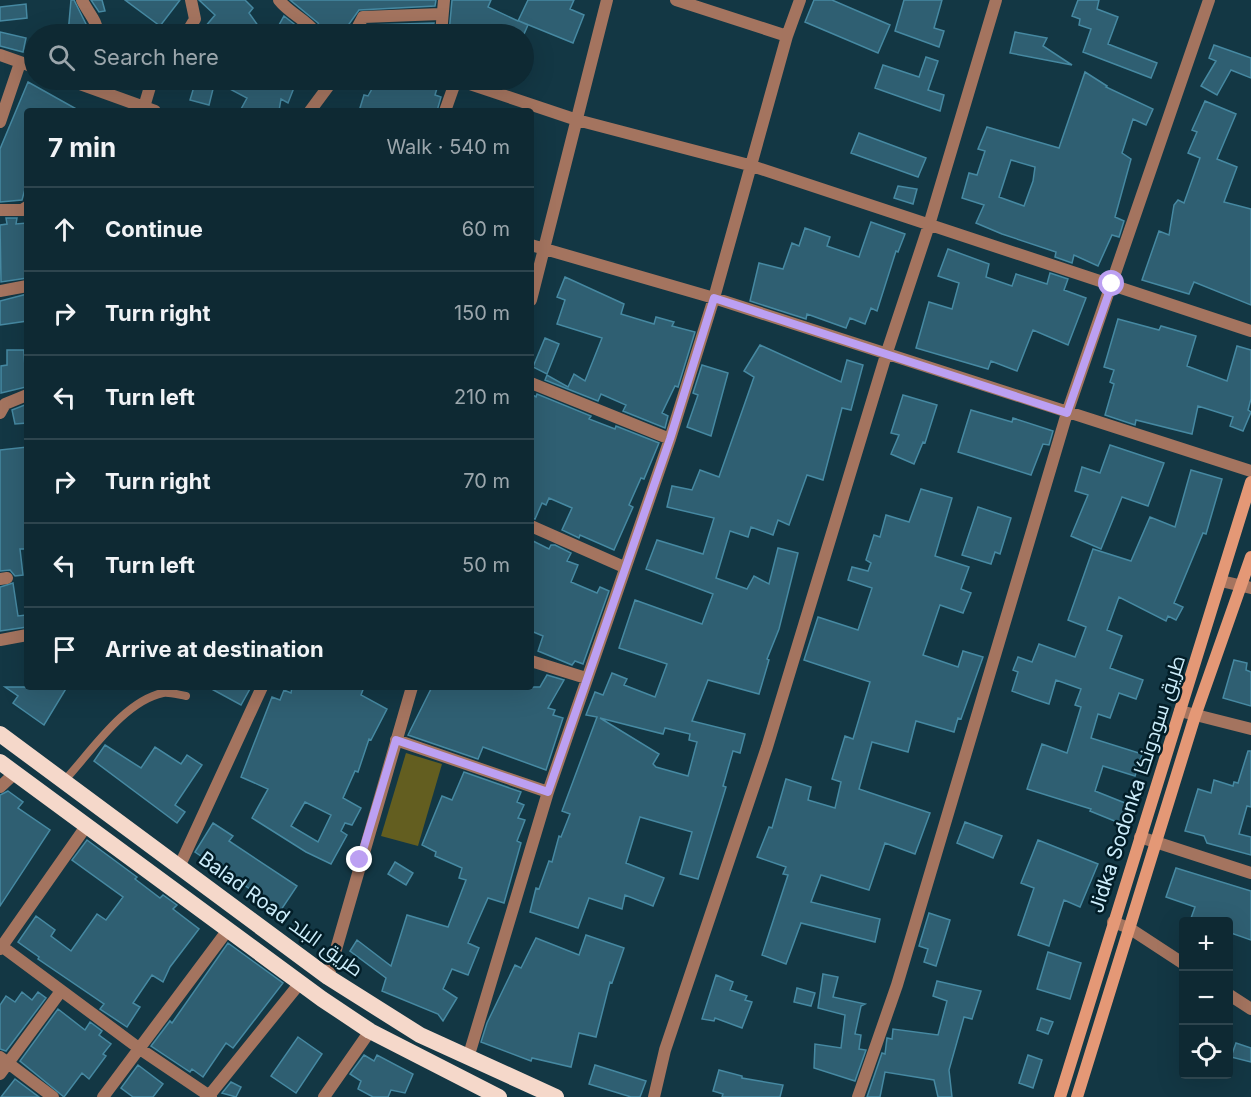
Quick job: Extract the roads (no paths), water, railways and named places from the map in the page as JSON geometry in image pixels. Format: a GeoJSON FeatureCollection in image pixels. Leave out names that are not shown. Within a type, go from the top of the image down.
{"type":"FeatureCollection","features":[{"type":"Feature","properties":{"kind":"highway","name":"Balad Road طريق البلد"},"geometry":{"type":"LineString","coordinates":[[0,734],[328,976],[420,1035],[556,1097]]}},
{"type":"Feature","properties":{"kind":"highway"},"geometry":{"type":"LineString","coordinates":[[0,762],[226,931],[370,1031],[499,1097]]}},
{"type":"Feature","properties":{"kind":"main road","name":"Jidka Sodonka طريق سودونكا"},"geometry":{"type":"LineString","coordinates":[[1060,1097],[1251,482]]}},
{"type":"Feature","properties":{"kind":"main road","name":"Jidka Sodonka طريق سودونكا"},"geometry":{"type":"LineString","coordinates":[[1077,1097],[1195,716],[1247,587],[1251,557]]}},
{"type":"Feature","properties":{"kind":"street"},"geometry":{"type":"LineString","coordinates":[[82,0],[96,24]]}},
{"type":"Feature","properties":{"kind":"street"},"geometry":{"type":"LineString","coordinates":[[191,0],[195,19],[192,24]]}},
{"type":"Feature","properties":{"kind":"street"},"geometry":{"type":"LineString","coordinates":[[279,0],[307,24]]}},
{"type":"Feature","properties":{"kind":"street"},"geometry":{"type":"LineString","coordinates":[[441,24],[444,0]]}},
{"type":"Feature","properties":{"kind":"street"},"geometry":{"type":"LineString","coordinates":[[534,290],[546,250],[607,0]]}},
{"type":"Feature","properties":{"kind":"street"},"geometry":{"type":"LineString","coordinates":[[676,0],[787,36]]}},
{"type":"Feature","properties":{"kind":"street"},"geometry":{"type":"LineString","coordinates":[[468,1058],[548,792],[670,439],[714,298],[749,165],[787,36],[800,0]]}},
{"type":"Feature","properties":{"kind":"street"},"geometry":{"type":"LineString","coordinates":[[654,1097],[665,1050],[767,747],[886,355],[929,225],[996,0]]}},
{"type":"Feature","properties":{"kind":"street"},"geometry":{"type":"LineString","coordinates":[[858,1097],[897,985],[1067,413],[1209,0]]}},
{"type":"Feature","properties":{"kind":"street"},"geometry":{"type":"LineString","coordinates":[[359,24],[363,17],[441,14]]}},
{"type":"Feature","properties":{"kind":"street"},"geometry":{"type":"LineString","coordinates":[[0,55],[24,64]]}},
{"type":"Feature","properties":{"kind":"street"},"geometry":{"type":"LineString","coordinates":[[0,122],[20,63]]}},
{"type":"Feature","properties":{"kind":"street"},"geometry":{"type":"LineString","coordinates":[[104,90],[147,108]]}},
{"type":"Feature","properties":{"kind":"street"},"geometry":{"type":"LineString","coordinates":[[149,108],[152,90]]}},
{"type":"Feature","properties":{"kind":"street"},"geometry":{"type":"LineString","coordinates":[[312,108],[326,90]]}},
{"type":"Feature","properties":{"kind":"street"},"geometry":{"type":"LineString","coordinates":[[446,108],[453,90]]}},
{"type":"Feature","properties":{"kind":"street"},"geometry":{"type":"LineString","coordinates":[[487,90],[577,120],[749,165],[1251,331]]}},
{"type":"Feature","properties":{"kind":"street"},"geometry":{"type":"LineString","coordinates":[[0,210],[24,209]]}},
{"type":"Feature","properties":{"kind":"street"},"geometry":{"type":"LineString","coordinates":[[534,246],[714,298],[1251,471]]}},
{"type":"Feature","properties":{"kind":"street"},"geometry":{"type":"LineString","coordinates":[[0,291],[24,287]]}},
{"type":"Feature","properties":{"kind":"street"},"geometry":{"type":"LineString","coordinates":[[534,384],[670,439]]}},
{"type":"Feature","properties":{"kind":"street"},"geometry":{"type":"LineString","coordinates":[[0,413],[5,404],[24,396]]}},
{"type":"Feature","properties":{"kind":"street"},"geometry":{"type":"LineString","coordinates":[[534,527],[624,567]]}},
{"type":"Feature","properties":{"kind":"street"},"geometry":{"type":"LineString","coordinates":[[1221,581],[1247,587]]}},
{"type":"Feature","properties":{"kind":"street"},"geometry":{"type":"LineString","coordinates":[[0,640],[24,636]]}},
{"type":"Feature","properties":{"kind":"street"},"geometry":{"type":"LineString","coordinates":[[534,662],[586,678]]}},
{"type":"Feature","properties":{"kind":"street"},"geometry":{"type":"LineString","coordinates":[[180,865],[261,690]]}},
{"type":"Feature","properties":{"kind":"street"},"geometry":{"type":"LineString","coordinates":[[328,976],[411,690]]}},
{"type":"Feature","properties":{"kind":"street"},"geometry":{"type":"LineString","coordinates":[[1180,711],[1251,729]]}},
{"type":"Feature","properties":{"kind":"street"},"geometry":{"type":"LineString","coordinates":[[396,740],[548,792]]}},
{"type":"Feature","properties":{"kind":"street"},"geometry":{"type":"LineString","coordinates":[[0,787],[15,773]]}},
{"type":"Feature","properties":{"kind":"street"},"geometry":{"type":"LineString","coordinates":[[87,825],[1,947],[140,1049],[210,1096],[300,983]]}},
{"type":"Feature","properties":{"kind":"street"},"geometry":{"type":"LineString","coordinates":[[1140,837],[1251,873]]}},
{"type":"Feature","properties":{"kind":"street"},"geometry":{"type":"LineString","coordinates":[[1113,922],[1129,928],[1179,961]]}},
{"type":"Feature","properties":{"kind":"street"},"geometry":{"type":"LineString","coordinates":[[103,1097],[226,931]]}},
{"type":"Feature","properties":{"kind":"street"},"geometry":{"type":"LineString","coordinates":[[0,1074],[4,1060],[61,991]]}},
{"type":"Feature","properties":{"kind":"street"},"geometry":{"type":"LineString","coordinates":[[1233,997],[1251,1009]]}},
{"type":"Feature","properties":{"kind":"street"},"geometry":{"type":"LineString","coordinates":[[324,1097],[370,1031]]}},
{"type":"Feature","properties":{"kind":"street"},"geometry":{"type":"LineString","coordinates":[[4,1060],[52,1097]]}},
{"type":"Feature","properties":{"kind":"lane"},"geometry":{"type":"LineString","coordinates":[[64,781],[122,716],[141,701],[165,693],[186,696]]}}]}
